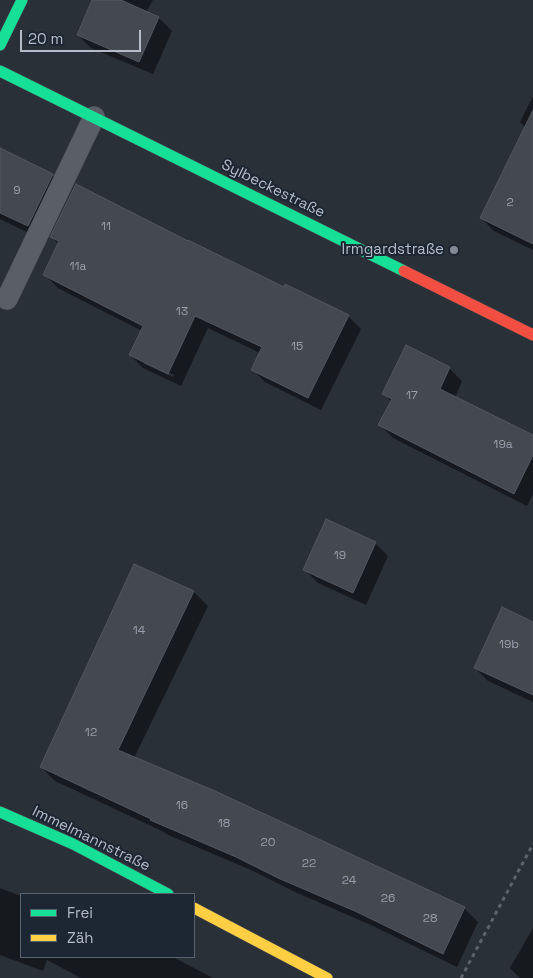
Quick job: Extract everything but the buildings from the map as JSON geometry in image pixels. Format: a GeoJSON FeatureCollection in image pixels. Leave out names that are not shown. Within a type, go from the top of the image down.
{"type":"FeatureCollection","features":[{"type":"Feature","properties":{"kind":"street"},"geometry":{"type":"LineString","coordinates":[[0,45],[22,0]]}},
{"type":"Feature","properties":{"kind":"street","name":"Sylbeckestraße"},"geometry":{"type":"LineString","coordinates":[[0,72],[533,335]]}},
{"type":"Feature","properties":{"kind":"street","name":"Immelmannstraße"},"geometry":{"type":"LineString","coordinates":[[0,812],[73,844],[166,893]]}},
{"type":"Feature","properties":{"kind":"street"},"geometry":{"type":"LineString","coordinates":[[195,909],[327,978]]}},
{"type":"Feature","properties":{"kind":"lane"},"geometry":{"type":"LineString","coordinates":[[7,299],[94,118]]}},
{"type":"Feature","properties":{"kind":"path"},"geometry":{"type":"LineString","coordinates":[[461,978],[533,844]]}},
{"type":"Feature","properties":{"kind":"traffic: fast"},"geometry":{"type":"LineString","coordinates":[[0,45],[22,0]]}},
{"type":"Feature","properties":{"kind":"traffic: fast"},"geometry":{"type":"LineString","coordinates":[[0,71],[404,271]]}},
{"type":"Feature","properties":{"kind":"traffic: fast"},"geometry":{"type":"LineString","coordinates":[[0,812],[73,844],[166,893]]}},
{"type":"Feature","properties":{"kind":"traffic: slow"},"geometry":{"type":"LineString","coordinates":[[195,909],[327,978]]}},
{"type":"Feature","properties":{"kind":"traffic: jam"},"geometry":{"type":"LineString","coordinates":[[404,271],[533,335]]}},
{"type":"Feature","properties":{"kind":"place","name":"Irmgardstraße"},"geometry":{"type":"Point","coordinates":[454,250]}}]}
